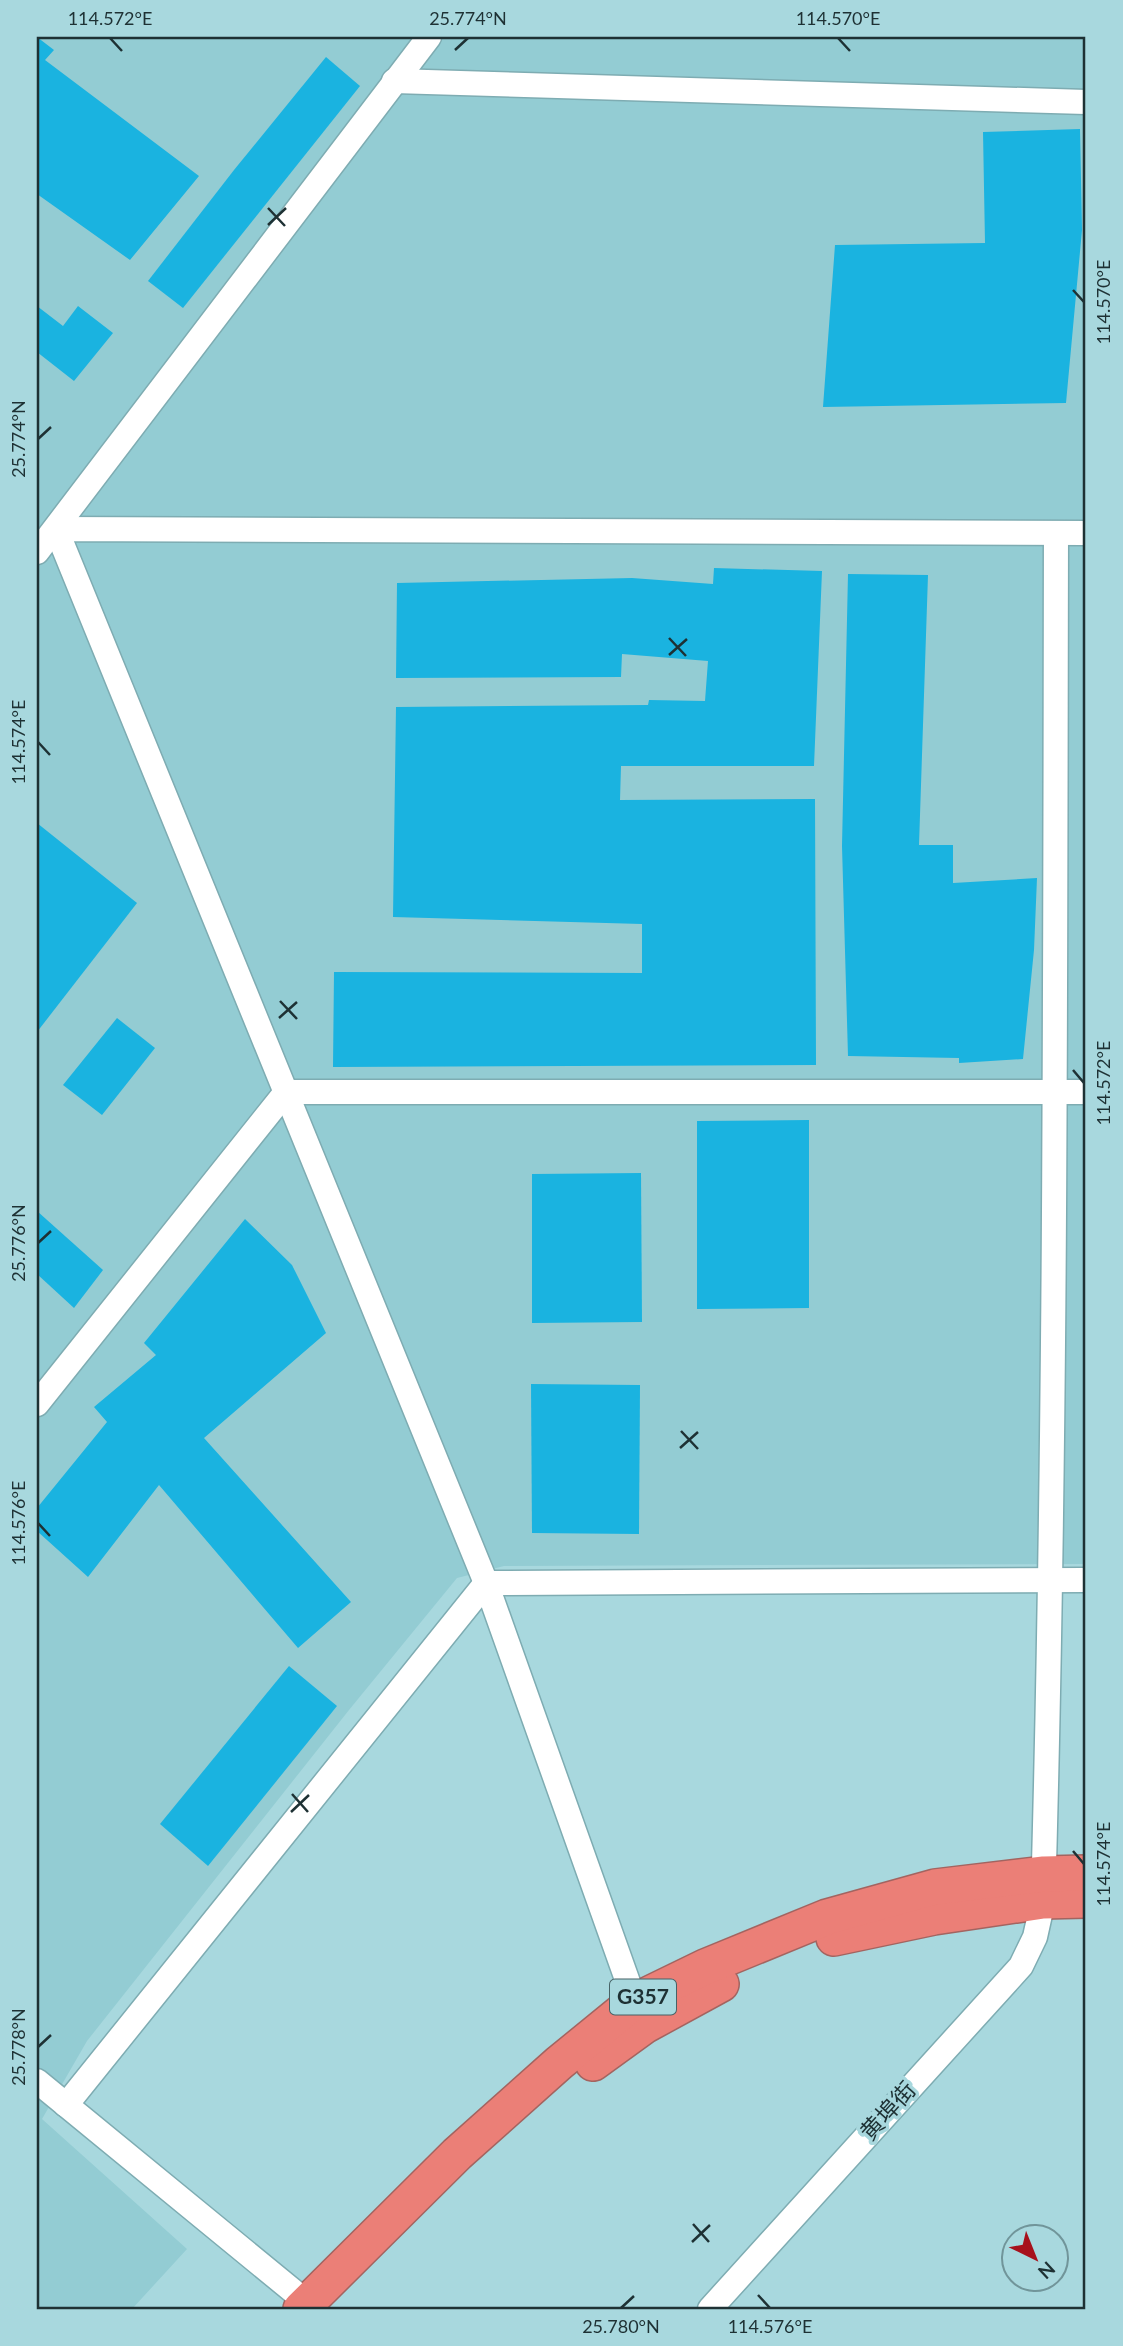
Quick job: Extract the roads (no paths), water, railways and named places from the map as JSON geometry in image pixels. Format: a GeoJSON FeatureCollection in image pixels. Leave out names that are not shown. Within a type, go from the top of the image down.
{"type":"FeatureCollection","features":[{"type":"Feature","properties":{"kind":"highway","name":"G357"},"geometry":{"type":"LineString","coordinates":[[314,2308],[575,2077],[639,2013],[716,1986],[836,1937],[934,1917],[1044,1888],[1086,1873]]}},
{"type":"Feature","properties":{"kind":"highway","name":"G357"},"geometry":{"type":"LineString","coordinates":[[1044,1888],[1086,1900]]}},
{"type":"Feature","properties":{"kind":"street"},"geometry":{"type":"LineString","coordinates":[[37,552],[429,37]]}},
{"type":"Feature","properties":{"kind":"street"},"geometry":{"type":"LineString","coordinates":[[394,81],[1086,102]]}},
{"type":"Feature","properties":{"kind":"street"},"geometry":{"type":"LineString","coordinates":[[56,529],[1086,533]]}},
{"type":"Feature","properties":{"kind":"street"},"geometry":{"type":"LineString","coordinates":[[56,529],[486,1583],[639,2013]]}},
{"type":"Feature","properties":{"kind":"street","name":"黄埠街"},"geometry":{"type":"LineString","coordinates":[[710,2309],[1021,1966],[1035,1937],[1044,1888],[1051,1580],[1056,534]]}},
{"type":"Feature","properties":{"kind":"street"},"geometry":{"type":"LineString","coordinates":[[286,1092],[1086,1092]]}},
{"type":"Feature","properties":{"kind":"street"},"geometry":{"type":"LineString","coordinates":[[37,1404],[286,1092]]}},
{"type":"Feature","properties":{"kind":"street"},"geometry":{"type":"LineString","coordinates":[[486,1583],[1086,1580]]}},
{"type":"Feature","properties":{"kind":"street"},"geometry":{"type":"LineString","coordinates":[[66,2105],[486,1583]]}},
{"type":"Feature","properties":{"kind":"street"},"geometry":{"type":"LineString","coordinates":[[37,2081],[314,2308]]}}]}
